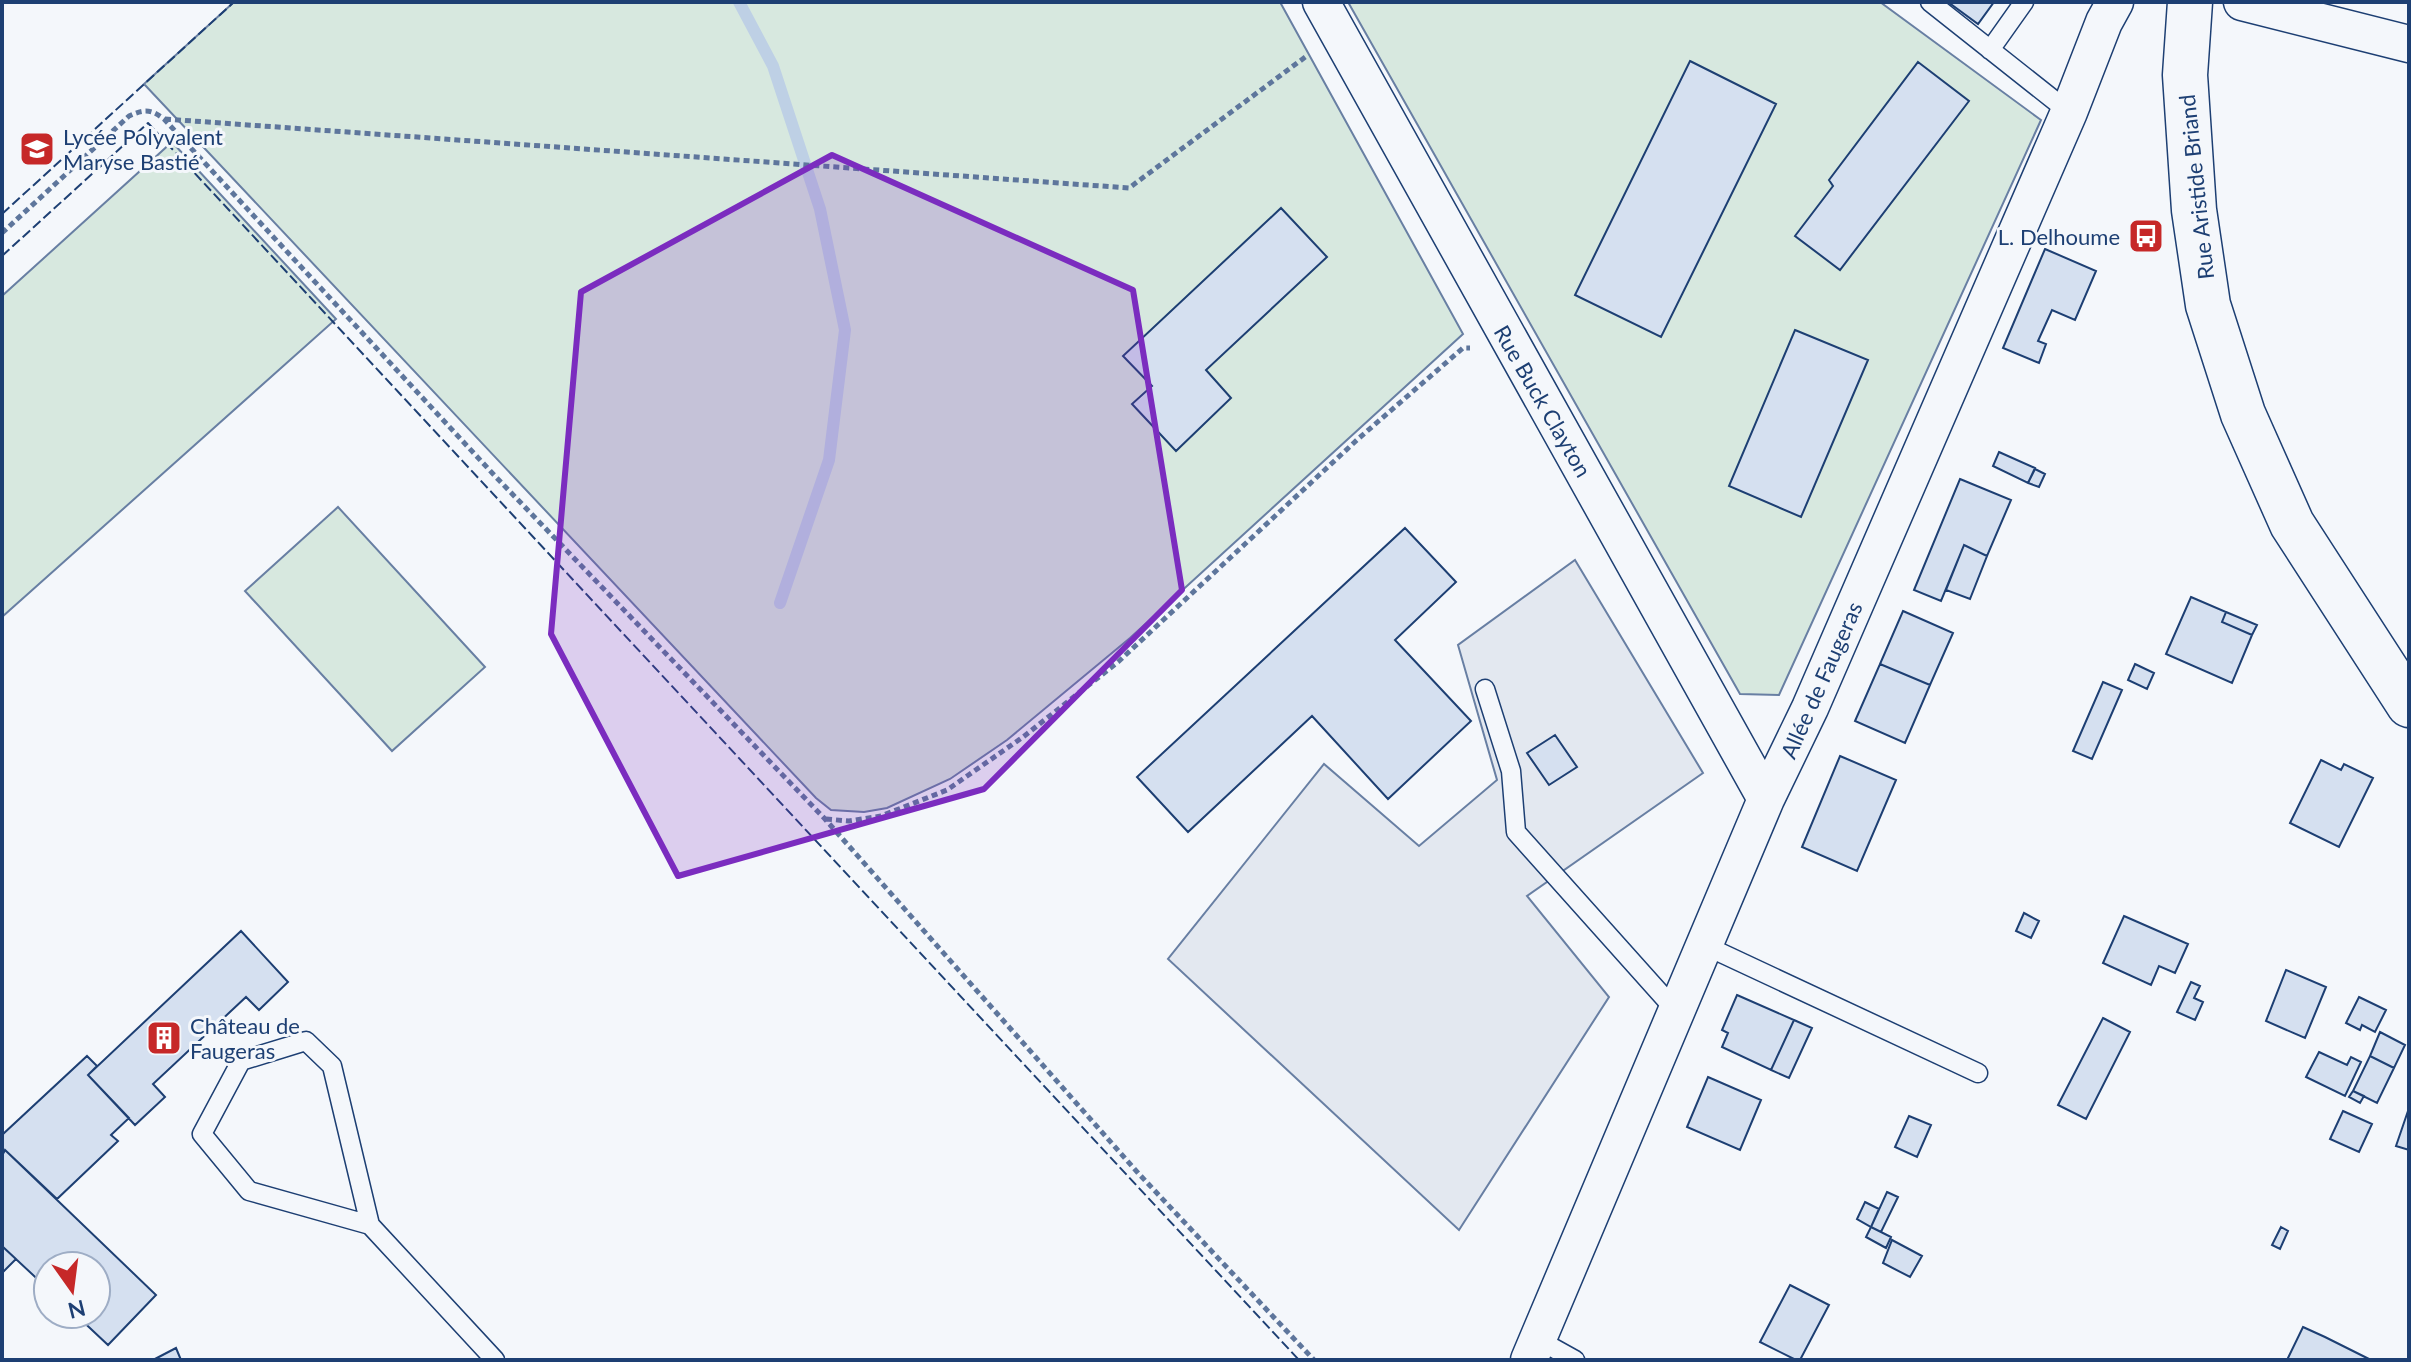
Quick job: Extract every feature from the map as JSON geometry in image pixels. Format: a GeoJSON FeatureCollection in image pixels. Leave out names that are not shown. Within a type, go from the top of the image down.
{"type":"FeatureCollection","features":[{"type":"Feature","properties":{"kind":"street","name":"Allée de Faugeras"},"geometry":{"type":"LineString","coordinates":[[1534,1350],[1766,799],[1810,708],[2115,2]]}},
{"type":"Feature","properties":{"kind":"street","name":"Rue Aristide Briand"},"geometry":{"type":"LineString","coordinates":[[2190,2],[2185,75],[2194,210],[2208,305],[2243,414],[2292,524],[2409,705]]}},
{"type":"Feature","properties":{"kind":"street"},"geometry":{"type":"LineString","coordinates":[[2242,2],[2409,44]]}},
{"type":"Feature","properties":{"kind":"street","name":"Rue Buck Clayton"},"geometry":{"type":"LineString","coordinates":[[1330,17],[1766,799]]}},
{"type":"Feature","properties":{"kind":"lane"},"geometry":{"type":"LineString","coordinates":[[1930,2],[2069,112]]}},
{"type":"Feature","properties":{"kind":"lane"},"geometry":{"type":"LineString","coordinates":[[1990,50],[2024,2]]}},
{"type":"Feature","properties":{"kind":"lane"},"geometry":{"type":"LineString","coordinates":[[1485,689],[1511,771],[1516,832],[1677,1012]]}},
{"type":"Feature","properties":{"kind":"lane"},"geometry":{"type":"LineString","coordinates":[[1704,945],[1978,1073]]}},
{"type":"Feature","properties":{"kind":"lane"},"geometry":{"type":"LineString","coordinates":[[370,1225],[249,1191],[202,1134],[241,1061],[306,1041],[332,1066],[370,1225],[495,1360]]}},
{"type":"Feature","properties":{"kind":"lane"},"geometry":{"type":"LineString","coordinates":[[1534,1350],[1575,1360]]}},
{"type":"Feature","properties":{"kind":"path"},"geometry":{"type":"LineString","coordinates":[[164,119],[1129,188],[1330,17]]}},
{"type":"Feature","properties":{"kind":"path"},"geometry":{"type":"LineString","coordinates":[[2,233],[129,116],[142,110],[153,110],[164,119],[495,476],[825,819],[1139,1174],[1314,1360]]}},
{"type":"Feature","properties":{"kind":"path"},"geometry":{"type":"LineString","coordinates":[[825,819],[849,821],[881,816],[947,790],[1023,737],[1118,662],[1358,439],[1463,348],[1513,349]]}},
{"type":"Feature","properties":{"kind":"highlighted area"},"geometry":{"type":"Polygon","coordinates":[[[832,155],[1133,290],[1182,590],[984,789],[678,876],[551,634],[581,292],[832,155]]]}},
{"type":"Feature","properties":{"kind":"shaded area"},"geometry":{"type":"Polygon","coordinates":[[[234,2],[1280,2],[1463,334],[1130,638],[1007,740],[950,779],[887,808],[864,812],[831,810],[816,798],[144,84],[234,2]]]}},
{"type":"Feature","properties":{"kind":"shaded area"},"geometry":{"type":"Polygon","coordinates":[[[1348,2],[1880,2],[2041,120],[1779,695],[1740,694],[1348,2]]]}},
{"type":"Feature","properties":{"kind":"shaded area"},"geometry":{"type":"Polygon","coordinates":[[[172,142],[336,319],[2,617],[2,296],[172,142]]]}},
{"type":"Feature","properties":{"kind":"shaded area"},"geometry":{"type":"Polygon","coordinates":[[[338,507],[485,667],[392,751],[245,591],[338,507]]]}},
{"type":"Feature","properties":{"kind":"shaded area"},"geometry":{"type":"Polygon","coordinates":[[[1575,560],[1703,773],[1527,896],[1609,997],[1459,1230],[1168,959],[1324,764],[1419,846],[1497,780],[1458,645],[1575,560]]]}},
{"type":"Feature","properties":{"kind":"building"},"geometry":{"type":"Polygon","coordinates":[[[1948,2],[1994,2],[1978,24],[1948,2]]]}},
{"type":"Feature","properties":{"kind":"building"},"geometry":{"type":"Polygon","coordinates":[[[1690,61],[1776,104],[1661,337],[1575,295],[1690,61]]]}},
{"type":"Feature","properties":{"kind":"building"},"geometry":{"type":"Polygon","coordinates":[[[1918,62],[1969,101],[1840,270],[1795,236],[1833,186],[1829,180],[1918,62]]]}},
{"type":"Feature","properties":{"kind":"building"},"geometry":{"type":"Polygon","coordinates":[[[1281,208],[1327,257],[1206,370],[1231,398],[1176,451],[1132,404],[1152,386],[1123,356],[1281,208]]]}},
{"type":"Feature","properties":{"kind":"building"},"geometry":{"type":"Polygon","coordinates":[[[2045,249],[2096,271],[2075,320],[2052,310],[2038,341],[2046,344],[2039,363],[2003,348],[2045,249]]]}},
{"type":"Feature","properties":{"kind":"building"},"geometry":{"type":"Polygon","coordinates":[[[1795,330],[1868,360],[1801,517],[1729,486],[1795,330]]]}},
{"type":"Feature","properties":{"kind":"building"},"geometry":{"type":"Polygon","coordinates":[[[1999,452],[2035,468],[2028,483],[1993,466],[1999,452]]]}},
{"type":"Feature","properties":{"kind":"building"},"geometry":{"type":"Polygon","coordinates":[[[2035,469],[2045,474],[2039,487],[2028,483],[2035,469]]]}},
{"type":"Feature","properties":{"kind":"building"},"geometry":{"type":"Polygon","coordinates":[[[1960,479],[2011,500],[1987,556],[1964,545],[1941,601],[1914,590],[1960,479]]]}},
{"type":"Feature","properties":{"kind":"building"},"geometry":{"type":"Polygon","coordinates":[[[1405,528],[1456,582],[1395,640],[1471,721],[1388,799],[1312,716],[1188,832],[1137,777],[1405,528]]]}},
{"type":"Feature","properties":{"kind":"building"},"geometry":{"type":"Polygon","coordinates":[[[1964,545],[1987,556],[1970,599],[1946,590],[1964,545]]]}},
{"type":"Feature","properties":{"kind":"building"},"geometry":{"type":"Polygon","coordinates":[[[2191,597],[2226,612],[2222,622],[2252,635],[2232,683],[2166,654],[2191,597]]]}},
{"type":"Feature","properties":{"kind":"building"},"geometry":{"type":"Polygon","coordinates":[[[1903,611],[1953,633],[1930,685],[1880,664],[1903,611]]]}},
{"type":"Feature","properties":{"kind":"building"},"geometry":{"type":"Polygon","coordinates":[[[2226,612],[2257,625],[2252,635],[2222,622],[2226,612]]]}},
{"type":"Feature","properties":{"kind":"building"},"geometry":{"type":"Polygon","coordinates":[[[1880,664],[1930,685],[1905,743],[1855,721],[1880,664]]]}},
{"type":"Feature","properties":{"kind":"building"},"geometry":{"type":"Polygon","coordinates":[[[2135,664],[2154,673],[2147,689],[2128,680],[2135,664]]]}},
{"type":"Feature","properties":{"kind":"building"},"geometry":{"type":"Polygon","coordinates":[[[2103,682],[2122,690],[2092,759],[2073,751],[2103,682]]]}},
{"type":"Feature","properties":{"kind":"building"},"geometry":{"type":"Polygon","coordinates":[[[1555,735],[1577,767],[1549,785],[1527,753],[1555,735]]]}},
{"type":"Feature","properties":{"kind":"building"},"geometry":{"type":"Polygon","coordinates":[[[1840,756],[1896,780],[1857,871],[1802,847],[1840,756]]]}},
{"type":"Feature","properties":{"kind":"building"},"geometry":{"type":"Polygon","coordinates":[[[2321,760],[2341,770],[2344,764],[2373,778],[2339,847],[2290,823],[2321,760]]]}},
{"type":"Feature","properties":{"kind":"building"},"geometry":{"type":"Polygon","coordinates":[[[2024,913],[2039,921],[2031,938],[2016,931],[2024,913]]]}},
{"type":"Feature","properties":{"kind":"building"},"geometry":{"type":"Polygon","coordinates":[[[2124,916],[2188,944],[2175,973],[2159,966],[2151,985],[2103,963],[2124,916]]]}},
{"type":"Feature","properties":{"kind":"building","name":"Château de Faugeras"},"geometry":{"type":"Polygon","coordinates":[[[241,931],[288,982],[259,1010],[246,997],[153,1084],[165,1097],[135,1125],[88,1075],[241,931]]]}},
{"type":"Feature","properties":{"kind":"building"},"geometry":{"type":"Polygon","coordinates":[[[2286,970],[2326,987],[2305,1038],[2266,1021],[2286,970]]]}},
{"type":"Feature","properties":{"kind":"building"},"geometry":{"type":"Polygon","coordinates":[[[2191,982],[2200,986],[2194,998],[2203,1002],[2195,1020],[2177,1012],[2191,982]]]}},
{"type":"Feature","properties":{"kind":"building"},"geometry":{"type":"Polygon","coordinates":[[[1737,995],[1794,1020],[1771,1070],[1722,1047],[1728,1033],[1722,1030],[1737,995]]]}},
{"type":"Feature","properties":{"kind":"building"},"geometry":{"type":"Polygon","coordinates":[[[2359,997],[2386,1010],[2375,1032],[2362,1025],[2360,1030],[2346,1023],[2359,997]]]}},
{"type":"Feature","properties":{"kind":"building"},"geometry":{"type":"Polygon","coordinates":[[[2103,1018],[2130,1032],[2086,1119],[2058,1105],[2103,1018]]]}},
{"type":"Feature","properties":{"kind":"building"},"geometry":{"type":"Polygon","coordinates":[[[1794,1020],[1812,1028],[1789,1078],[1771,1070],[1794,1020]]]}},
{"type":"Feature","properties":{"kind":"building"},"geometry":{"type":"Polygon","coordinates":[[[2380,1032],[2405,1045],[2394,1068],[2370,1056],[2380,1032]]]}},
{"type":"Feature","properties":{"kind":"building"},"geometry":{"type":"Polygon","coordinates":[[[2319,1052],[2347,1065],[2351,1057],[2361,1062],[2345,1096],[2306,1077],[2319,1052]]]}},
{"type":"Feature","properties":{"kind":"building"},"geometry":{"type":"Polygon","coordinates":[[[87,1056],[97,1066],[88,1075],[129,1118],[111,1135],[118,1141],[57,1199],[2,1150],[2,1135],[87,1056]]]}},
{"type":"Feature","properties":{"kind":"building"},"geometry":{"type":"Polygon","coordinates":[[[2370,1056],[2394,1068],[2377,1103],[2353,1091],[2370,1056]]]}},
{"type":"Feature","properties":{"kind":"building"},"geometry":{"type":"Polygon","coordinates":[[[1708,1077],[1761,1100],[1740,1150],[1687,1127],[1708,1077]]]}},
{"type":"Feature","properties":{"kind":"building"},"geometry":{"type":"Polygon","coordinates":[[[2353,1091],[2364,1096],[2360,1103],[2349,1097],[2353,1091]]]}},
{"type":"Feature","properties":{"kind":"building"},"geometry":{"type":"Polygon","coordinates":[[[2409,1108],[2409,1150],[2396,1146],[2409,1108]]]}},
{"type":"Feature","properties":{"kind":"building"},"geometry":{"type":"Polygon","coordinates":[[[2343,1111],[2372,1124],[2359,1152],[2330,1139],[2343,1111]]]}},
{"type":"Feature","properties":{"kind":"building"},"geometry":{"type":"Polygon","coordinates":[[[1909,1116],[1931,1125],[1917,1157],[1895,1147],[1909,1116]]]}},
{"type":"Feature","properties":{"kind":"building"},"geometry":{"type":"Polygon","coordinates":[[[5,1150],[109,1250],[32,1250],[32,1274],[2,1246],[2,1154],[5,1150]]]}},
{"type":"Feature","properties":{"kind":"building"},"geometry":{"type":"Polygon","coordinates":[[[1887,1192],[1898,1197],[1881,1232],[1871,1227],[1887,1192]]]}},
{"type":"Feature","properties":{"kind":"building"},"geometry":{"type":"Polygon","coordinates":[[[1865,1202],[1879,1209],[1871,1227],[1857,1219],[1865,1202]]]}},
{"type":"Feature","properties":{"kind":"building"},"geometry":{"type":"Polygon","coordinates":[[[1871,1227],[1891,1237],[1886,1248],[1866,1237],[1871,1227]]]}},
{"type":"Feature","properties":{"kind":"building"},"geometry":{"type":"Polygon","coordinates":[[[2281,1227],[2288,1231],[2280,1249],[2272,1245],[2281,1227]]]}},
{"type":"Feature","properties":{"kind":"building"},"geometry":{"type":"Polygon","coordinates":[[[1892,1240],[1922,1256],[1910,1277],[1883,1263],[1892,1240]]]}},
{"type":"Feature","properties":{"kind":"building"},"geometry":{"type":"Polygon","coordinates":[[[2,1246],[16,1259],[2,1273],[2,1246]]]}},
{"type":"Feature","properties":{"kind":"building"},"geometry":{"type":"Polygon","coordinates":[[[112,1253],[156,1295],[108,1345],[92,1330],[112,1330],[112,1253]]]}},
{"type":"Feature","properties":{"kind":"building"},"geometry":{"type":"Polygon","coordinates":[[[1790,1285],[1829,1305],[1800,1360],[1760,1342],[1790,1285]]]}},
{"type":"Feature","properties":{"kind":"building"},"geometry":{"type":"Polygon","coordinates":[[[2303,1327],[2325,1337],[2371,1360],[2287,1360],[2303,1327]]]}},
{"type":"Feature","properties":{"kind":"building"},"geometry":{"type":"Polygon","coordinates":[[[176,1348],[181,1360],[153,1360],[176,1348]]]}},
{"type":"Feature","properties":{"kind":"waterway"},"geometry":{"type":"LineString","coordinates":[[739,2],[773,66],[820,209],[845,330],[829,460],[780,603]]}},
{"type":"Feature","properties":{"kind":"fence"},"geometry":{"type":"LineString","coordinates":[[2,214],[234,2]]}},
{"type":"Feature","properties":{"kind":"fence"},"geometry":{"type":"LineString","coordinates":[[2,256],[148,123],[1299,1360]]}},
{"type":"Feature","properties":{"kind":"place","name":"Lycée Polyvalent Maryse Bastié"},"geometry":{"type":"Point","coordinates":[37,149]}},
{"type":"Feature","properties":{"kind":"place","name":"L. Delhoume"},"geometry":{"type":"Point","coordinates":[2146,236]}},
{"type":"Feature","properties":{"kind":"place","name":"Château de Faugeras"},"geometry":{"type":"Point","coordinates":[164,1038]}}]}
